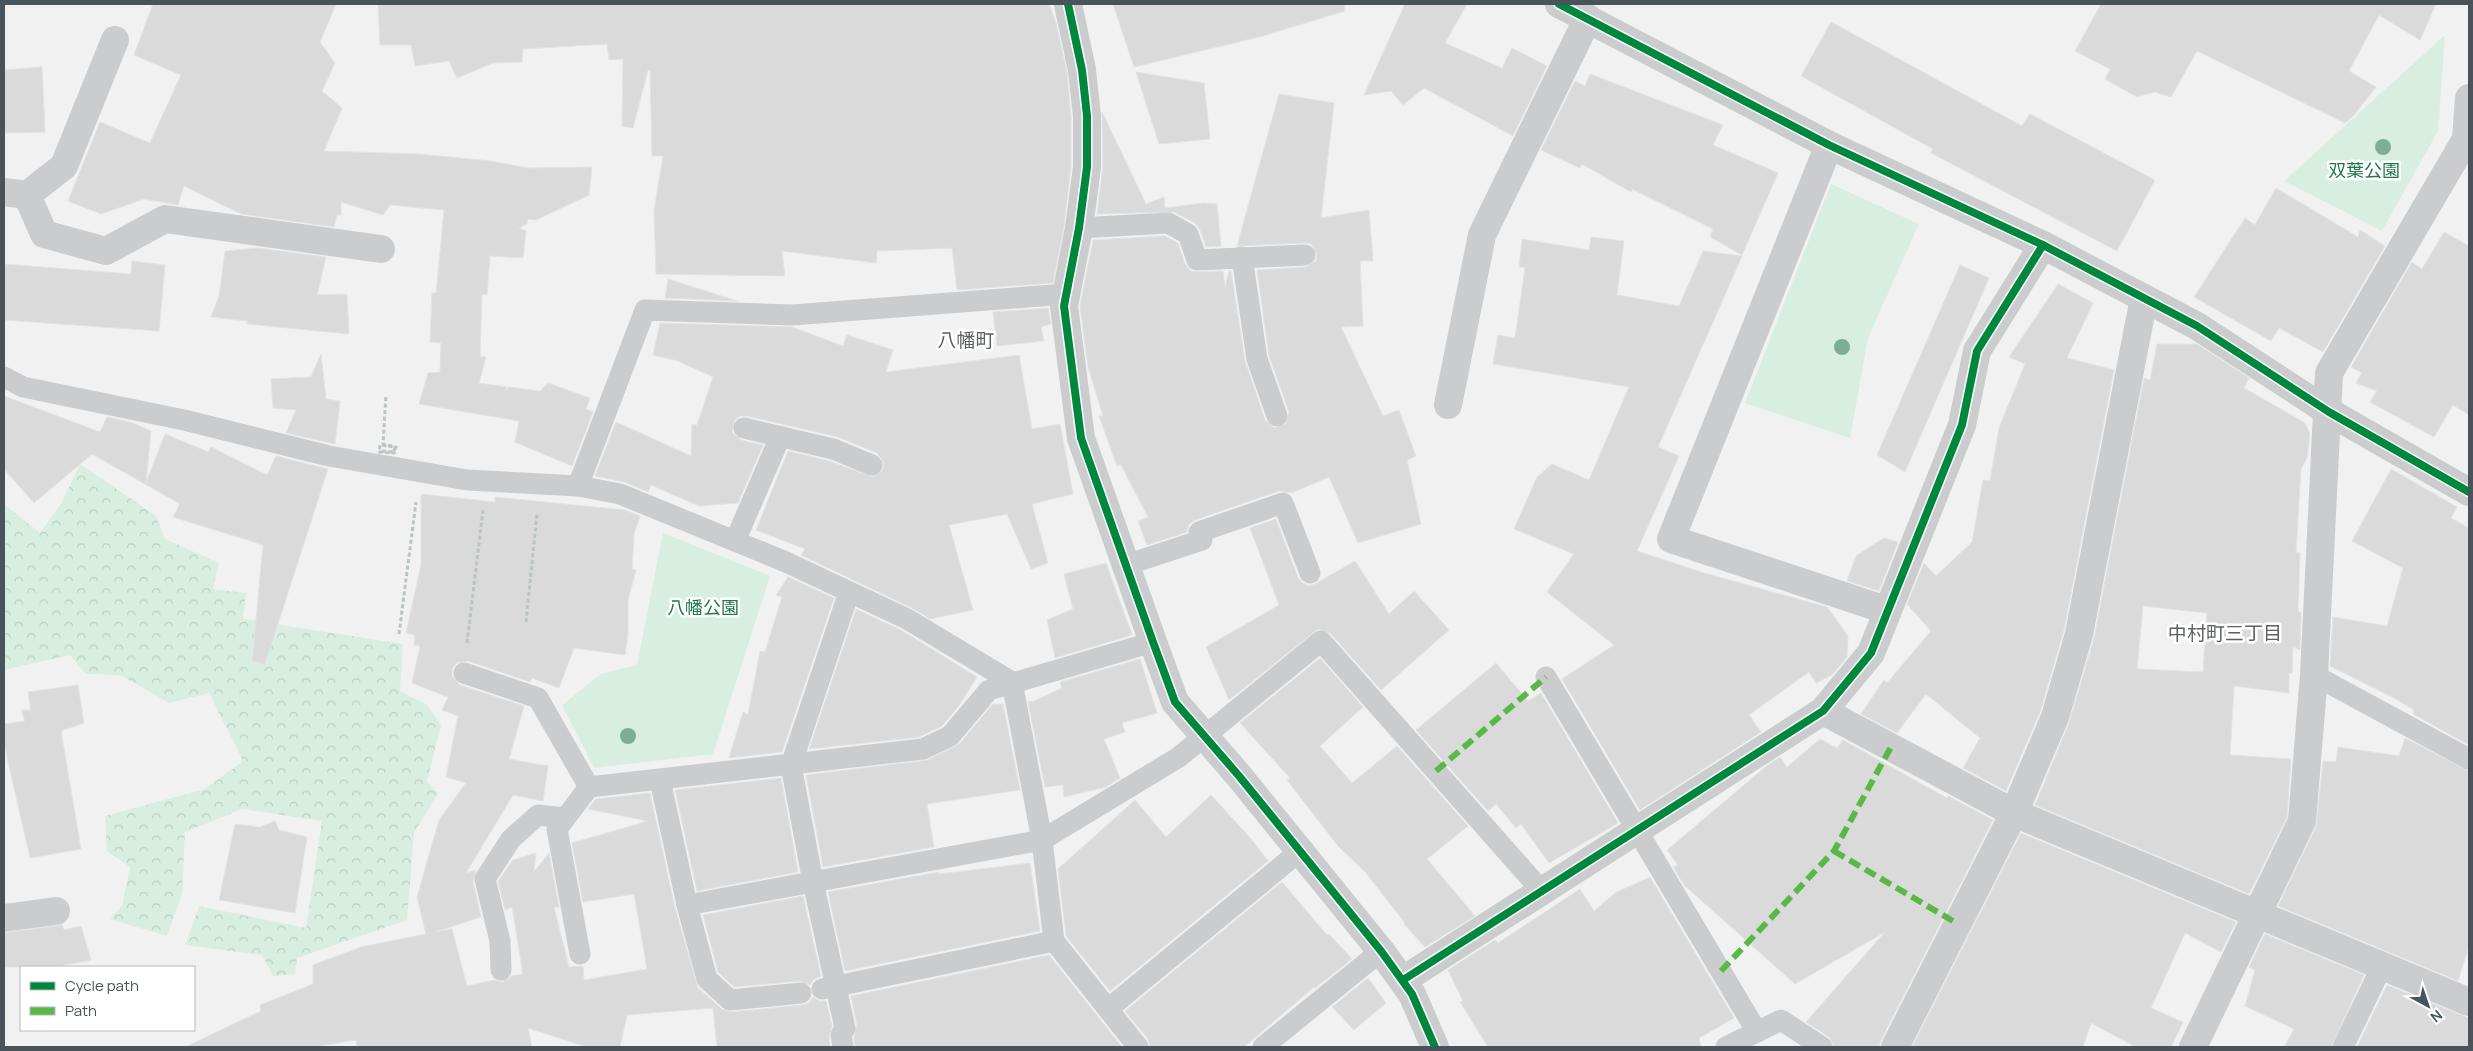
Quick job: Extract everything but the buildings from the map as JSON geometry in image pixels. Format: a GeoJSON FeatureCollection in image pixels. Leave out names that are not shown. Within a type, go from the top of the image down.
{"type":"FeatureCollection","features":[{"type":"Feature","properties":{"kind":"street"},"geometry":{"type":"LineString","coordinates":[[1070,4],[1088,116],[1087,167],[1079,228],[1064,306],[1081,438],[1175,702],[1300,851],[1403,980],[1412,994],[1435,1047]]}},
{"type":"Feature","properties":{"kind":"street"},"geometry":{"type":"LineString","coordinates":[[1559,4],[1829,145],[2043,245],[2197,326],[2329,412],[2469,492]]}},
{"type":"Feature","properties":{"kind":"street"},"geometry":{"type":"LineString","coordinates":[[1448,405],[1482,236],[1588,18]]}},
{"type":"Feature","properties":{"kind":"street"},"geometry":{"type":"LineString","coordinates":[[115,40],[64,166],[15,194],[44,234],[106,251],[166,219],[381,250]]}},
{"type":"Feature","properties":{"kind":"street"},"geometry":{"type":"LineString","coordinates":[[2193,1047],[2302,821],[2314,675],[2329,412],[2329,373],[2466,139],[2469,98]]}},
{"type":"Feature","properties":{"kind":"street"},"geometry":{"type":"LineString","coordinates":[[1829,145],[1671,540],[1886,610]]}},
{"type":"Feature","properties":{"kind":"street"},"geometry":{"type":"LineString","coordinates":[[1403,980],[1823,710],[1871,653],[1886,610],[1962,425],[1977,350],[2043,245]]}},
{"type":"Feature","properties":{"kind":"street"},"geometry":{"type":"LineString","coordinates":[[1895,1047],[2014,813],[2055,717],[2079,634],[2144,298]]}},
{"type":"Feature","properties":{"kind":"street"},"geometry":{"type":"LineString","coordinates":[[1823,710],[2014,813],[2469,1002]]}},
{"type":"Feature","properties":{"kind":"street"},"geometry":{"type":"LineString","coordinates":[[4,918],[56,911]]}},
{"type":"Feature","properties":{"kind":"lane"},"geometry":{"type":"LineString","coordinates":[[1079,228],[1168,224],[1188,234],[1197,260],[1305,254]]}},
{"type":"Feature","properties":{"kind":"lane"},"geometry":{"type":"LineString","coordinates":[[1242,257],[1256,360],[1277,416]]}},
{"type":"Feature","properties":{"kind":"lane"},"geometry":{"type":"LineString","coordinates":[[578,486],[645,310],[792,315],[1067,294]]}},
{"type":"Feature","properties":{"kind":"lane"},"geometry":{"type":"LineString","coordinates":[[4,377],[23,387],[184,420],[329,456],[467,480],[578,486],[620,494],[786,562],[849,592],[907,620],[1012,682],[1042,840],[1054,941],[1138,1047]]}},
{"type":"Feature","properties":{"kind":"lane"},"geometry":{"type":"LineString","coordinates":[[744,428],[833,449],[872,465]]}},
{"type":"Feature","properties":{"kind":"lane"},"geometry":{"type":"LineString","coordinates":[[735,541],[780,437]]}},
{"type":"Feature","properties":{"kind":"lane"},"geometry":{"type":"LineString","coordinates":[[1126,565],[1202,540],[1199,532],[1283,503],[1310,573]]}},
{"type":"Feature","properties":{"kind":"lane"},"geometry":{"type":"LineString","coordinates":[[843,1047],[841,1035],[845,1028],[830,987],[791,765],[849,592]]}},
{"type":"Feature","properties":{"kind":"lane"},"geometry":{"type":"LineString","coordinates":[[687,905],[1042,840],[1179,757],[1321,641],[1541,890]]}},
{"type":"Feature","properties":{"kind":"lane"},"geometry":{"type":"LineString","coordinates":[[580,954],[557,829],[589,786],[660,780],[923,749],[950,736],[989,690],[1153,642]]}},
{"type":"Feature","properties":{"kind":"lane"},"geometry":{"type":"LineString","coordinates":[[464,673],[538,698],[589,786]]}},
{"type":"Feature","properties":{"kind":"lane"},"geometry":{"type":"LineString","coordinates":[[2314,675],[2469,759]]}},
{"type":"Feature","properties":{"kind":"lane"},"geometry":{"type":"LineString","coordinates":[[1546,677],[1638,828],[1757,1032]]}},
{"type":"Feature","properties":{"kind":"lane"},"geometry":{"type":"LineString","coordinates":[[660,780],[687,905],[707,979],[730,1000],[801,993]]}},
{"type":"Feature","properties":{"kind":"lane"},"geometry":{"type":"LineString","coordinates":[[501,970],[500,941],[485,879],[511,839],[538,815],[565,818]]}},
{"type":"Feature","properties":{"kind":"lane"},"geometry":{"type":"LineString","coordinates":[[1108,1010],[1300,851]]}},
{"type":"Feature","properties":{"kind":"lane"},"geometry":{"type":"LineString","coordinates":[[830,987],[1054,941]]}},
{"type":"Feature","properties":{"kind":"lane"},"geometry":{"type":"LineString","coordinates":[[1263,1047],[1381,951]]}},
{"type":"Feature","properties":{"kind":"lane"},"geometry":{"type":"LineString","coordinates":[[2343,1047],[2382,966]]}},
{"type":"Feature","properties":{"kind":"lane"},"geometry":{"type":"LineString","coordinates":[[1726,1047],[1780,1020],[1822,1047]]}},
{"type":"Feature","properties":{"kind":"path"},"geometry":{"type":"LineString","coordinates":[[382,450],[394,452],[395,447],[380,445],[380,452],[394,453],[396,447],[383,444],[386,395]]}},
{"type":"Feature","properties":{"kind":"path"},"geometry":{"type":"LineString","coordinates":[[398,634],[416,498]]}},
{"type":"Feature","properties":{"kind":"path"},"geometry":{"type":"LineString","coordinates":[[464,673],[483,502]]}},
{"type":"Feature","properties":{"kind":"path"},"geometry":{"type":"LineString","coordinates":[[526,622],[538,508]]}},
{"type":"Feature","properties":{"kind":"green space","name":"双葉公園"},"geometry":{"type":"Polygon","coordinates":[[[2445,35],[2438,131],[2382,231],[2284,181],[2445,35]]]}},
{"type":"Feature","properties":{"kind":"green space"},"geometry":{"type":"Polygon","coordinates":[[[1831,184],[1919,224],[1868,338],[1850,438],[1745,403],[1831,184]]]}},
{"type":"Feature","properties":{"kind":"green space"},"geometry":{"type":"Polygon","coordinates":[[[80,464],[156,516],[165,539],[219,563],[213,589],[246,593],[243,619],[403,644],[400,691],[426,704],[441,725],[427,782],[438,793],[414,833],[407,920],[297,958],[295,974],[273,976],[262,955],[185,945],[199,906],[306,928],[322,821],[242,809],[185,832],[182,893],[167,936],[110,919],[122,906],[130,867],[107,851],[105,816],[205,789],[243,761],[209,693],[169,703],[121,675],[86,674],[70,655],[4,670],[4,504],[40,533],[62,502],[80,464]]]}},
{"type":"Feature","properties":{"kind":"green space","name":"八幡公園"},"geometry":{"type":"Polygon","coordinates":[[[663,533],[770,576],[713,754],[594,768],[562,705],[601,674],[637,665],[663,533]]]}},
{"type":"Feature","properties":{"kind":"marked path"},"geometry":{"type":"LineString","coordinates":[[1436,771],[1546,677]]}},
{"type":"Feature","properties":{"kind":"marked path"},"geometry":{"type":"LineString","coordinates":[[1721,971],[1834,851],[1891,747]]}},
{"type":"Feature","properties":{"kind":"marked path"},"geometry":{"type":"LineString","coordinates":[[1834,851],[1958,924]]}},
{"type":"Feature","properties":{"kind":"cycle path"},"geometry":{"type":"LineString","coordinates":[[1068,4],[1082,70],[1087,116],[1087,167],[1079,228],[1064,306],[1081,438],[1175,702],[1239,776],[1381,951],[1412,994],[1435,1047]]}},
{"type":"Feature","properties":{"kind":"cycle path"},"geometry":{"type":"LineString","coordinates":[[1559,4],[1829,145],[2043,245],[2197,326],[2329,412],[2469,492]]}},
{"type":"Feature","properties":{"kind":"cycle path"},"geometry":{"type":"LineString","coordinates":[[1403,980],[1823,711],[1871,653],[1962,425],[1977,351],[2043,245]]}},
{"type":"Feature","properties":{"kind":"district","name":"八幡町"},"geometry":{"type":"Point","coordinates":[966,340]}},
{"type":"Feature","properties":{"kind":"district","name":"中村町三丁目"},"geometry":{"type":"Point","coordinates":[2225,633]}}]}
